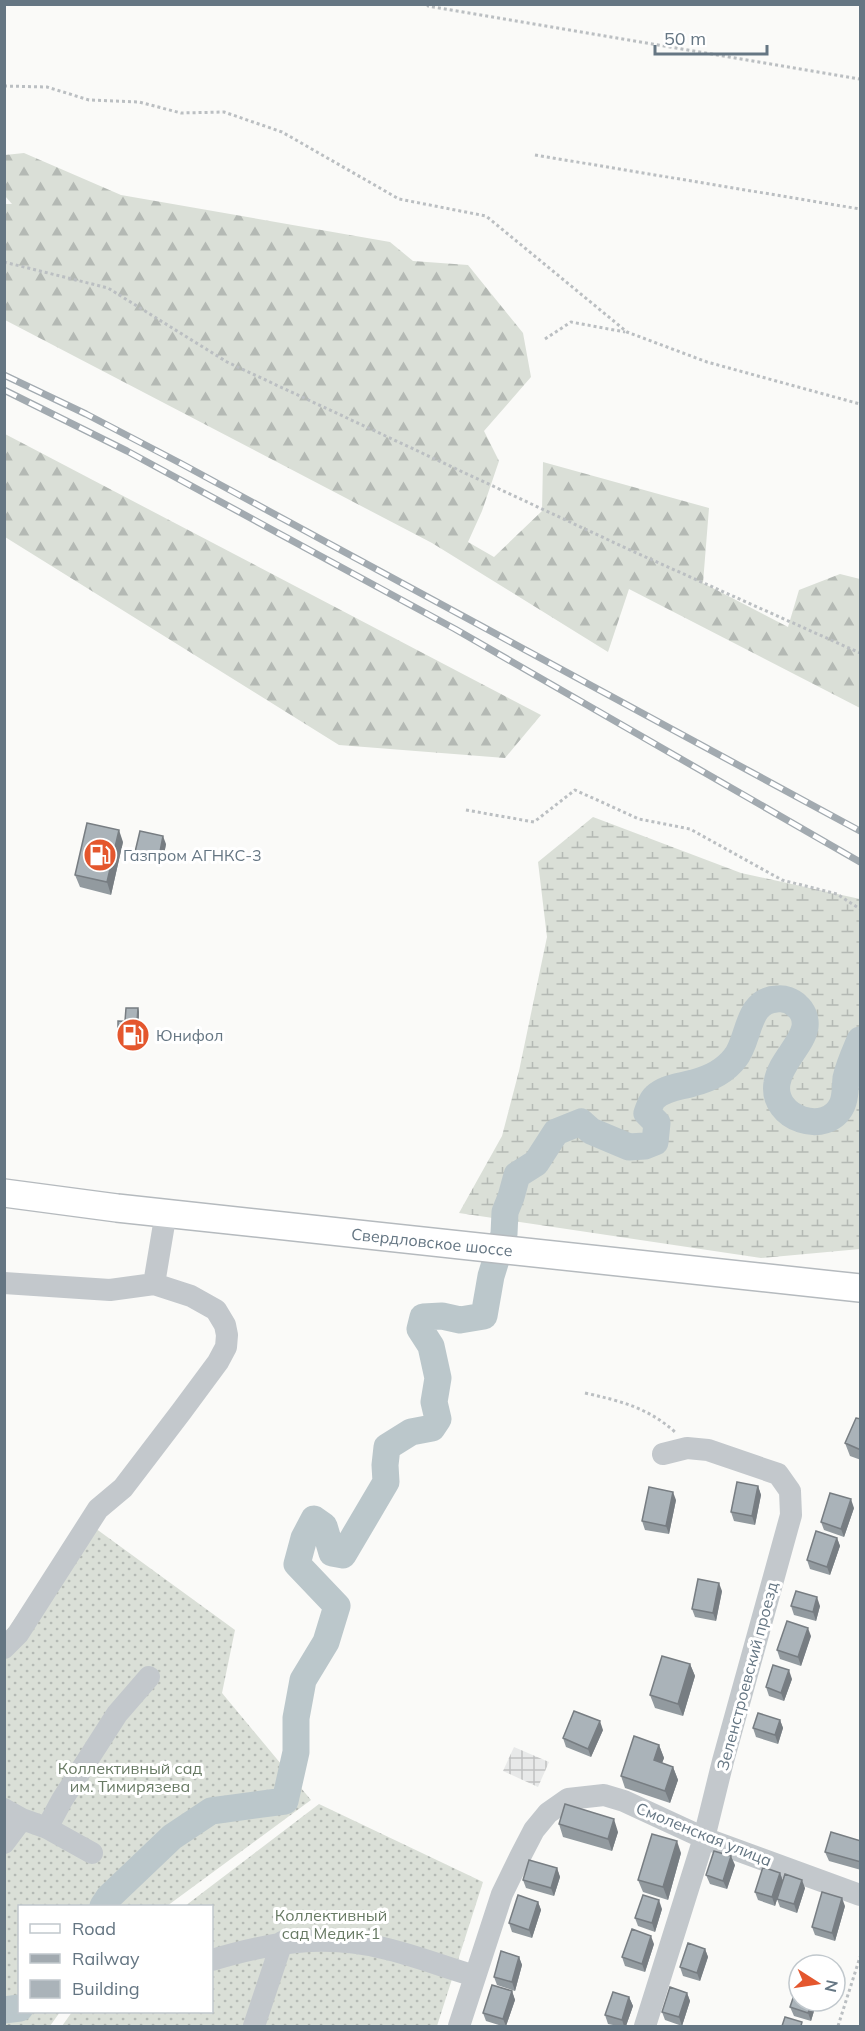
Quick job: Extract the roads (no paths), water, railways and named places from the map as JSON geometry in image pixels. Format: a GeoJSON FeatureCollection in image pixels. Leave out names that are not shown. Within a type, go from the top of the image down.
{"type":"FeatureCollection","features":[{"type":"Feature","properties":{"kind":"main road","name":"Свердловское шоссе"},"geometry":{"type":"LineString","coordinates":[[4,1193],[117,1208],[861,1288]]}},
{"type":"Feature","properties":{"kind":"street"},"geometry":{"type":"LineString","coordinates":[[154,1284],[166,1212]]}},
{"type":"Feature","properties":{"kind":"street"},"geometry":{"type":"LineString","coordinates":[[4,1283],[110,1290],[154,1284],[191,1296],[216,1310],[225,1325],[227,1335],[225,1347],[212,1370],[123,1488],[98,1509],[18,1634],[4,1648]]}},
{"type":"Feature","properties":{"kind":"street","name":"Зеленстроевский проезд"},"geometry":{"type":"LineString","coordinates":[[645,2026],[704,1838],[791,1515],[790,1491],[778,1474],[708,1450],[687,1448],[663,1454]]}},
{"type":"Feature","properties":{"kind":"street"},"geometry":{"type":"LineString","coordinates":[[47,1828],[62,1800],[117,1714],[149,1677]]}},
{"type":"Feature","properties":{"kind":"street","name":"Смоленская улица"},"geometry":{"type":"LineString","coordinates":[[475,1976],[502,1894],[534,1830],[548,1813],[568,1799],[604,1795],[624,1801],[704,1838],[861,1895]]}},
{"type":"Feature","properties":{"kind":"street"},"geometry":{"type":"LineString","coordinates":[[4,1843],[13,1814],[47,1828],[92,1853]]}},
{"type":"Feature","properties":{"kind":"street"},"geometry":{"type":"LineString","coordinates":[[213,1960],[282,1942],[314,1940],[348,1942],[382,1948],[475,1976],[459,2026]]}},
{"type":"Feature","properties":{"kind":"street"},"geometry":{"type":"LineString","coordinates":[[254,2026],[282,1942]]}},
{"type":"Feature","properties":{"kind":"waterway"},"geometry":{"type":"LineString","coordinates":[[104,1905],[109,1897],[172,1837],[211,1811],[285,1801],[296,1752],[296,1718],[303,1680],[326,1642],[337,1606],[297,1564],[304,1538],[314,1519],[324,1526],[332,1553],[343,1555],[386,1482],[387,1447],[411,1432],[432,1428],[438,1419],[434,1402],[438,1378],[431,1346],[420,1329],[423,1317],[442,1316],[460,1320],[484,1316],[491,1276],[504,1234],[505,1212],[517,1175],[536,1163],[556,1132],[581,1122],[591,1131],[629,1147],[645,1146],[655,1142],[657,1123],[647,1113],[654,1098],[668,1089],[699,1081],[722,1071],[740,1050],[754,1013],[767,1001],[780,999],[790,1001],[799,1008],[804,1018],[803,1034],[782,1068],[777,1083],[777,1096],[783,1106],[802,1120],[813,1122],[835,1115],[842,1105],[847,1073],[860,1040]]}},
{"type":"Feature","properties":{"kind":"waterway"},"geometry":{"type":"LineString","coordinates":[[4,2010],[18,2008]]}},
{"type":"Feature","properties":{"kind":"railway"},"geometry":{"type":"LineString","coordinates":[[4,375],[180,463],[860,831]]}},
{"type":"Feature","properties":{"kind":"railway"},"geometry":{"type":"LineString","coordinates":[[4,390],[127,451],[455,629],[860,862]]}},
{"type":"Feature","properties":{"kind":"place","name":"Газпром АГНКС-3"},"geometry":{"type":"Point","coordinates":[100,855]}},
{"type":"Feature","properties":{"kind":"place","name":"Юнифол"},"geometry":{"type":"Point","coordinates":[133,1035]}},
{"type":"Feature","properties":{"kind":"park label","name":"Коллективный сад им. Тимирязева"},"geometry":{"type":"Point","coordinates":[130,1777]}},
{"type":"Feature","properties":{"kind":"park label","name":"Коллективный сад Медик-1"},"geometry":{"type":"Point","coordinates":[331,1924]}}]}
